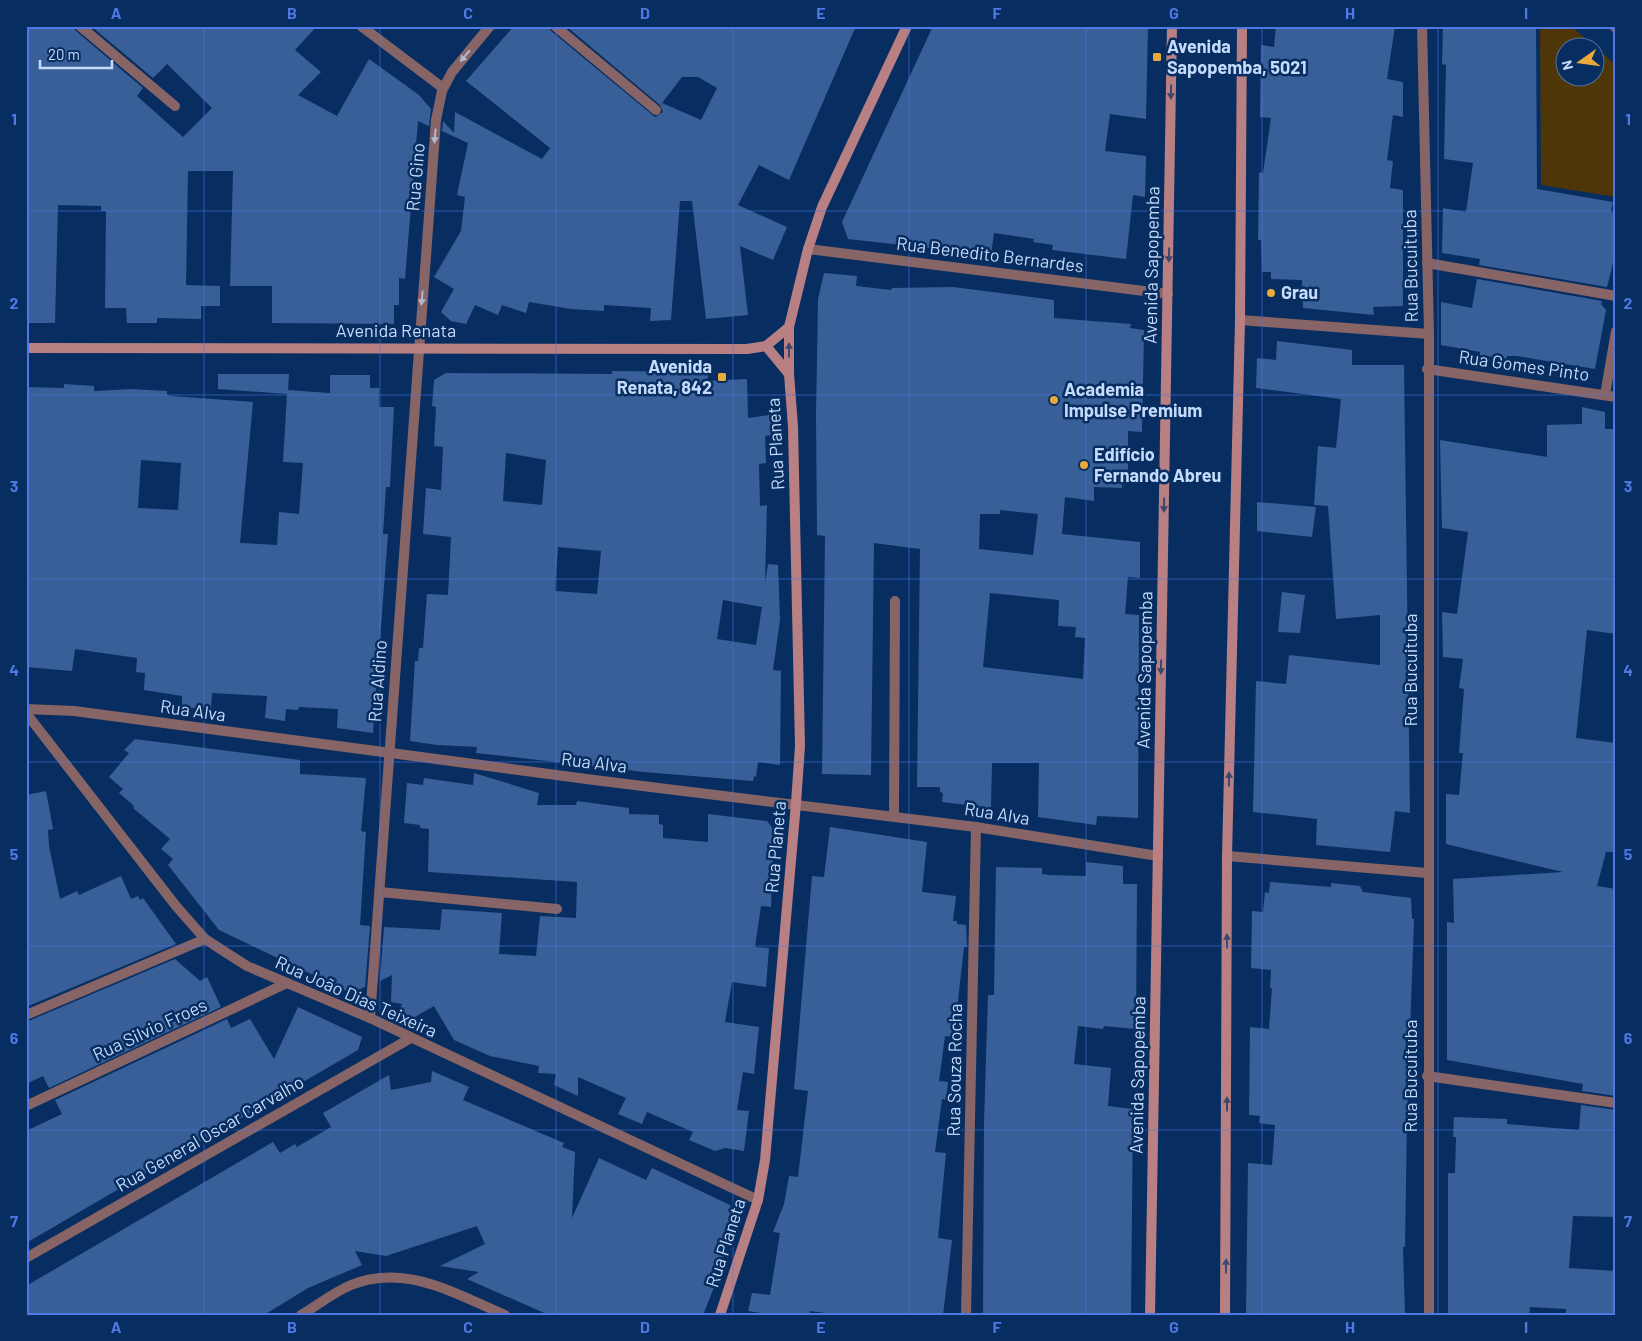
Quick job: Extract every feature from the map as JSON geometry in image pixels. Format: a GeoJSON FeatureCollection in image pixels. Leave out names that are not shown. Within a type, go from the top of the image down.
{"type":"FeatureCollection","features":[{"type":"Feature","properties":{"kind":"main road","name":"Rua Planeta"},"geometry":{"type":"LineString","coordinates":[[720,1315],[758,1200],[766,1160],[800,746],[789,327],[808,248],[822,207],[907,26]]}},
{"type":"Feature","properties":{"kind":"main road","name":"Avenida Sapopemba"},"geometry":{"type":"LineString","coordinates":[[1150,1315],[1172,26]]}},
{"type":"Feature","properties":{"kind":"main road"},"geometry":{"type":"LineString","coordinates":[[1225,1315],[1227,856],[1240,320],[1242,26]]}},
{"type":"Feature","properties":{"kind":"main road"},"geometry":{"type":"LineString","coordinates":[[766,346],[789,327]]}},
{"type":"Feature","properties":{"kind":"main road","name":"Rua Planeta"},"geometry":{"type":"LineString","coordinates":[[766,346],[789,374]]}},
{"type":"Feature","properties":{"kind":"main road","name":"Avenida Renata"},"geometry":{"type":"LineString","coordinates":[[26,348],[418,347],[747,349],[766,346]]}},
{"type":"Feature","properties":{"kind":"street"},"geometry":{"type":"LineString","coordinates":[[80,26],[175,106]]}},
{"type":"Feature","properties":{"kind":"street"},"geometry":{"type":"LineString","coordinates":[[361,26],[443,88]]}},
{"type":"Feature","properties":{"kind":"street","name":"Rua Gino"},"geometry":{"type":"LineString","coordinates":[[418,347],[436,120],[443,88],[452,72],[490,26]]}},
{"type":"Feature","properties":{"kind":"street"},"geometry":{"type":"LineString","coordinates":[[555,26],[656,110]]}},
{"type":"Feature","properties":{"kind":"street","name":"Rua Bucuituba"},"geometry":{"type":"LineString","coordinates":[[1422,26],[1429,334],[1427,369],[1429,1315]]}},
{"type":"Feature","properties":{"kind":"street","name":"Rua Benedito Bernardes"},"geometry":{"type":"LineString","coordinates":[[808,248],[1168,294]]}},
{"type":"Feature","properties":{"kind":"street"},"geometry":{"type":"LineString","coordinates":[[1427,263],[1616,296]]}},
{"type":"Feature","properties":{"kind":"street"},"geometry":{"type":"LineString","coordinates":[[1240,320],[1429,334]]}},
{"type":"Feature","properties":{"kind":"street"},"geometry":{"type":"LineString","coordinates":[[1605,394],[1616,331]]}},
{"type":"Feature","properties":{"kind":"street","name":"Rua Aldino"},"geometry":{"type":"LineString","coordinates":[[370,1018],[418,347]]}},
{"type":"Feature","properties":{"kind":"street","name":"Rua Gomes Pinto"},"geometry":{"type":"LineString","coordinates":[[1427,369],[1616,397]]}},
{"type":"Feature","properties":{"kind":"street"},"geometry":{"type":"LineString","coordinates":[[894,816],[895,601]]}},
{"type":"Feature","properties":{"kind":"street","name":"Rua Alva"},"geometry":{"type":"LineString","coordinates":[[26,711],[74,711],[389,753],[796,803],[976,827],[1158,856]]}},
{"type":"Feature","properties":{"kind":"street","name":"Rua João Dias Teixeira"},"geometry":{"type":"LineString","coordinates":[[26,711],[176,906],[205,939],[247,966],[370,1018],[758,1200]]}},
{"type":"Feature","properties":{"kind":"street","name":"Rua Souza Rocha"},"geometry":{"type":"LineString","coordinates":[[966,1315],[976,827]]}},
{"type":"Feature","properties":{"kind":"street"},"geometry":{"type":"LineString","coordinates":[[1227,856],[1427,873]]}},
{"type":"Feature","properties":{"kind":"street"},"geometry":{"type":"LineString","coordinates":[[380,892],[557,909]]}},
{"type":"Feature","properties":{"kind":"street"},"geometry":{"type":"LineString","coordinates":[[26,1015],[205,939]]}},
{"type":"Feature","properties":{"kind":"street","name":"Rua Silvio Froes"},"geometry":{"type":"LineString","coordinates":[[26,1106],[287,983]]}},
{"type":"Feature","properties":{"kind":"street","name":"Rua General Oscar Carvalho"},"geometry":{"type":"LineString","coordinates":[[26,1258],[411,1038]]}},
{"type":"Feature","properties":{"kind":"street"},"geometry":{"type":"LineString","coordinates":[[1428,1076],[1616,1104]]}},
{"type":"Feature","properties":{"kind":"street"},"geometry":{"type":"LineString","coordinates":[[301,1315],[350,1285],[374,1278],[401,1276],[426,1281],[506,1315]]}},
{"type":"Feature","properties":{"kind":"shaded area"},"geometry":{"type":"Polygon","coordinates":[[[1540,26],[1571,26],[1585,38],[1554,38],[1554,88],[1604,88],[1604,55],[1616,65],[1616,197],[1541,185],[1540,26]]]}},
{"type":"Feature","properties":{"kind":"building"},"geometry":{"type":"Polygon","coordinates":[[[26,26],[73,26],[76,31],[143,88],[137,96],[183,137],[212,108],[167,64],[153,78],[91,26],[317,26],[295,50],[321,72],[298,95],[337,116],[369,59],[419,95],[431,109],[429,126],[418,121],[405,279],[399,278],[399,305],[394,305],[394,324],[272,323],[272,286],[230,286],[233,171],[188,171],[186,285],[220,286],[220,306],[201,306],[201,319],[157,318],[157,323],[127,323],[126,308],[105,308],[106,211],[101,211],[101,206],[58,205],[55,323],[26,323],[26,26]]]}},
{"type":"Feature","properties":{"kind":"building"},"geometry":{"type":"Polygon","coordinates":[[[514,26],[548,26],[551,31],[655,117],[663,112],[660,105],[566,26],[856,26],[789,180],[759,165],[738,205],[787,227],[773,260],[740,246],[748,315],[706,319],[692,201],[680,201],[671,320],[650,321],[651,308],[604,305],[604,311],[571,309],[529,302],[526,313],[502,305],[498,315],[475,305],[466,324],[451,321],[441,312],[454,289],[434,277],[461,231],[465,197],[457,195],[468,143],[442,131],[443,121],[454,133],[455,112],[542,159],[550,148],[466,81],[514,26]],[[682,77],[662,103],[701,120],[717,88],[698,77],[682,77]]]}},
{"type":"Feature","properties":{"kind":"building"},"geometry":{"type":"Polygon","coordinates":[[[933,26],[1148,26],[1146,119],[1110,114],[1105,151],[1146,156],[1145,197],[1133,195],[1126,259],[1052,250],[1053,245],[1033,242],[1034,239],[994,233],[991,255],[848,239],[842,222],[933,26]]]}},
{"type":"Feature","properties":{"kind":"building"},"geometry":{"type":"Polygon","coordinates":[[[1276,26],[1395,26],[1387,79],[1403,82],[1403,117],[1393,115],[1387,160],[1393,161],[1390,188],[1403,190],[1403,306],[1373,307],[1374,315],[1303,308],[1302,280],[1271,279],[1271,272],[1262,272],[1261,240],[1258,240],[1259,172],[1263,173],[1271,118],[1260,117],[1261,45],[1274,47],[1276,26]]]}},
{"type":"Feature","properties":{"kind":"building"},"geometry":{"type":"Polygon","coordinates":[[[1443,26],[1536,26],[1537,189],[1613,202],[1611,212],[1616,212],[1616,251],[1607,287],[1479,265],[1480,259],[1442,253],[1443,208],[1466,212],[1473,163],[1444,159],[1446,65],[1442,64],[1443,26]]]}},
{"type":"Feature","properties":{"kind":"building"},"geometry":{"type":"Polygon","coordinates":[[[824,273],[857,276],[856,286],[891,290],[892,288],[953,287],[1054,300],[1054,318],[1131,324],[1130,328],[1144,330],[1142,432],[1128,431],[1128,473],[1123,475],[1122,488],[1094,487],[1094,501],[1065,497],[1062,534],[1140,542],[1140,578],[1128,577],[1125,614],[1139,615],[1138,818],[1097,816],[1096,825],[1038,817],[1039,763],[992,763],[991,808],[942,802],[943,793],[940,792],[940,787],[917,787],[920,549],[874,543],[871,775],[822,774],[825,536],[817,535],[816,415],[818,299],[824,273]],[[1000,510],[1000,514],[980,514],[979,549],[1033,555],[1038,514],[1000,510]],[[990,593],[983,667],[1083,679],[1085,638],[1075,637],[1076,627],[1058,626],[1059,600],[990,593]]]}},
{"type":"Feature","properties":{"kind":"building"},"geometry":{"type":"Polygon","coordinates":[[[1477,279],[1602,301],[1601,304],[1606,310],[1595,369],[1517,356],[1507,356],[1507,359],[1480,355],[1480,352],[1441,345],[1441,302],[1472,308],[1477,279]]]}},
{"type":"Feature","properties":{"kind":"building"},"geometry":{"type":"Polygon","coordinates":[[[1277,341],[1352,350],[1352,365],[1404,365],[1410,813],[1395,811],[1390,852],[1316,845],[1317,819],[1253,812],[1256,681],[1286,684],[1289,655],[1380,665],[1380,615],[1336,619],[1328,506],[1314,505],[1318,446],[1336,448],[1341,399],[1256,388],[1257,358],[1276,360],[1277,341]]]}},
{"type":"Feature","properties":{"kind":"building"},"geometry":{"type":"Polygon","coordinates":[[[612,371],[709,372],[707,381],[747,379],[748,418],[770,415],[772,435],[765,436],[766,463],[759,464],[760,506],[767,505],[765,583],[768,564],[778,565],[780,620],[773,670],[781,671],[780,765],[758,762],[756,777],[754,776],[753,781],[644,772],[476,753],[477,747],[437,745],[410,741],[415,661],[418,661],[419,648],[423,648],[427,594],[448,595],[451,537],[423,534],[426,488],[441,490],[443,447],[434,446],[436,407],[432,406],[434,380],[446,373],[612,374],[612,371]],[[506,453],[503,501],[542,505],[546,460],[506,453]],[[558,547],[555,591],[597,594],[601,551],[558,547]],[[723,600],[717,639],[756,645],[762,607],[723,600]]]}},
{"type":"Feature","properties":{"kind":"building"},"geometry":{"type":"Polygon","coordinates":[[[218,374],[289,374],[288,390],[330,393],[330,375],[370,375],[370,388],[379,388],[379,407],[394,407],[390,487],[386,487],[383,534],[388,534],[373,733],[337,728],[338,709],[299,707],[298,710],[286,709],[285,721],[265,718],[267,696],[212,693],[211,710],[182,707],[182,696],[144,690],[145,673],[136,672],[137,658],[75,649],[72,671],[26,667],[26,387],[64,388],[64,384],[94,386],[94,391],[132,389],[167,391],[167,395],[172,396],[253,402],[240,543],[277,545],[279,512],[299,514],[303,463],[283,462],[287,394],[218,389],[218,374]],[[141,460],[138,508],[178,510],[181,463],[141,460]]]}},
{"type":"Feature","properties":{"kind":"building"},"geometry":{"type":"Polygon","coordinates":[[[1582,407],[1605,412],[1605,429],[1616,429],[1616,634],[1587,630],[1576,738],[1616,743],[1616,852],[1606,852],[1597,886],[1616,889],[1616,1096],[1582,1091],[1583,1084],[1447,1060],[1447,922],[1454,923],[1453,879],[1563,872],[1446,844],[1446,794],[1459,795],[1463,753],[1459,753],[1464,689],[1459,688],[1463,659],[1443,657],[1442,612],[1457,614],[1468,532],[1442,528],[1440,440],[1547,457],[1547,425],[1582,424],[1582,407]]]}},
{"type":"Feature","properties":{"kind":"building"},"geometry":{"type":"Polygon","coordinates":[[[1257,502],[1316,507],[1312,537],[1257,531],[1257,502]]]}},
{"type":"Feature","properties":{"kind":"building"},"geometry":{"type":"Polygon","coordinates":[[[1282,592],[1305,595],[1300,633],[1278,632],[1282,592]]]}},
{"type":"Feature","properties":{"kind":"building"},"geometry":{"type":"Polygon","coordinates":[[[135,739],[300,760],[300,774],[366,778],[361,831],[366,832],[360,925],[370,926],[365,987],[351,993],[219,930],[168,865],[173,859],[161,849],[170,839],[133,808],[134,806],[119,793],[123,789],[109,777],[129,753],[124,750],[135,739]]]}},
{"type":"Feature","properties":{"kind":"building"},"geometry":{"type":"Polygon","coordinates":[[[474,773],[539,793],[537,805],[576,805],[577,801],[629,808],[629,814],[659,815],[659,824],[663,825],[663,838],[708,842],[708,814],[767,821],[774,830],[771,907],[761,906],[755,947],[769,948],[766,987],[732,982],[725,1022],[759,1027],[754,1074],[743,1072],[737,1110],[749,1111],[744,1151],[725,1148],[715,1151],[689,1140],[693,1132],[647,1112],[642,1124],[618,1114],[626,1098],[578,1077],[578,1096],[554,1085],[556,1074],[538,1073],[539,1066],[490,1056],[454,1040],[434,1006],[401,1025],[394,1022],[402,1004],[391,1002],[392,975],[380,981],[384,927],[440,930],[442,909],[502,913],[499,954],[536,956],[540,916],[576,918],[577,882],[428,872],[429,829],[420,828],[420,825],[404,823],[407,783],[423,785],[424,778],[473,785],[474,773]]]}},
{"type":"Feature","properties":{"kind":"building"},"geometry":{"type":"Polygon","coordinates":[[[46,791],[53,829],[48,830],[49,846],[60,899],[77,891],[79,895],[121,876],[131,899],[138,896],[140,900],[143,898],[176,944],[26,1007],[26,795],[46,791]]]}},
{"type":"Feature","properties":{"kind":"building"},"geometry":{"type":"Polygon","coordinates":[[[830,827],[927,842],[922,892],[956,896],[953,921],[957,921],[957,924],[966,925],[967,947],[964,947],[954,1037],[945,1036],[939,1081],[948,1082],[946,1100],[942,1099],[935,1152],[946,1153],[938,1238],[952,1240],[943,1315],[841,1315],[810,1311],[809,1315],[774,1315],[748,1311],[752,1293],[770,1295],[780,1233],[773,1232],[784,1204],[789,1176],[798,1177],[808,1091],[794,1089],[812,876],[824,877],[830,827]]]}},
{"type":"Feature","properties":{"kind":"building"},"geometry":{"type":"Polygon","coordinates":[[[1086,862],[1123,866],[1123,884],[1137,884],[1136,1029],[1104,1026],[1103,1029],[1078,1026],[1074,1064],[1111,1068],[1108,1106],[1133,1109],[1131,1315],[983,1315],[984,1123],[988,995],[994,995],[996,867],[1042,868],[1042,874],[1086,876],[1086,862]]]}},
{"type":"Feature","properties":{"kind":"building"},"geometry":{"type":"Polygon","coordinates":[[[1270,882],[1331,887],[1331,883],[1360,886],[1363,892],[1411,898],[1412,919],[1414,919],[1407,1119],[1405,1247],[1403,1247],[1405,1315],[1246,1315],[1248,1163],[1272,1165],[1275,1125],[1259,1123],[1260,1116],[1249,1115],[1250,1027],[1269,1029],[1272,988],[1270,988],[1271,970],[1251,968],[1252,911],[1263,912],[1265,892],[1269,893],[1270,882]]]}},
{"type":"Feature","properties":{"kind":"building"},"geometry":{"type":"Polygon","coordinates":[[[175,959],[200,981],[207,977],[221,1007],[49,1088],[43,1076],[26,1084],[26,1022],[175,959]]]}},
{"type":"Feature","properties":{"kind":"building"},"geometry":{"type":"Polygon","coordinates":[[[298,1007],[362,1037],[358,1050],[26,1243],[26,1131],[62,1114],[55,1100],[227,1019],[231,1028],[250,1019],[274,1059],[298,1007]]]}},
{"type":"Feature","properties":{"kind":"building"},"geometry":{"type":"Polygon","coordinates":[[[432,1071],[469,1087],[463,1100],[564,1143],[562,1147],[575,1152],[572,1218],[599,1158],[646,1180],[652,1168],[730,1205],[735,1214],[715,1285],[703,1315],[549,1315],[467,1279],[479,1272],[440,1266],[485,1244],[477,1226],[386,1256],[355,1251],[362,1265],[308,1288],[264,1315],[26,1315],[26,1286],[273,1142],[280,1153],[295,1144],[297,1147],[331,1127],[323,1113],[389,1075],[391,1090],[431,1082],[432,1071]]]}},
{"type":"Feature","properties":{"kind":"building"},"geometry":{"type":"Polygon","coordinates":[[[1581,1105],[1616,1110],[1616,1217],[1573,1216],[1569,1268],[1616,1271],[1616,1315],[1566,1315],[1566,1309],[1530,1307],[1529,1315],[1448,1315],[1448,1173],[1455,1173],[1456,1137],[1453,1137],[1454,1117],[1507,1119],[1507,1124],[1579,1130],[1581,1105]]]}},
{"type":"Feature","properties":{"kind":"place","name":"Avenida Sapopemba, 5021"},"geometry":{"type":"Point","coordinates":[1157,57]}},
{"type":"Feature","properties":{"kind":"place","name":"Grau"},"geometry":{"type":"Point","coordinates":[1271,293]}},
{"type":"Feature","properties":{"kind":"place","name":"Avenida Renata, 842"},"geometry":{"type":"Point","coordinates":[722,377]}},
{"type":"Feature","properties":{"kind":"place","name":"Academia Impulse Premium"},"geometry":{"type":"Point","coordinates":[1054,400]}},
{"type":"Feature","properties":{"kind":"place","name":"Edifício Fernando Abreu"},"geometry":{"type":"Point","coordinates":[1084,465]}}]}
